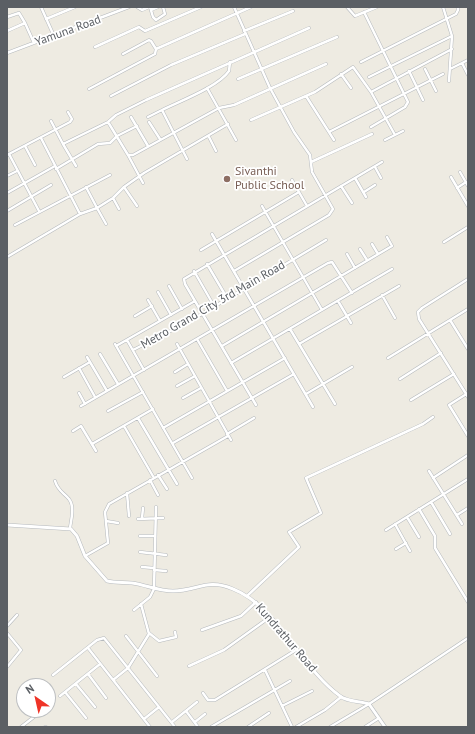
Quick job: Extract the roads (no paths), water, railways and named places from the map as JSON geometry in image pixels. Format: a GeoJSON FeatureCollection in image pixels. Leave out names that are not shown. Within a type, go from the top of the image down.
{"type":"FeatureCollection","features":[{"type":"Feature","properties":{"kind":"street"},"geometry":{"type":"LineString","coordinates":[[42,7],[54,36]]}},
{"type":"Feature","properties":{"kind":"street"},"geometry":{"type":"LineString","coordinates":[[46,19],[75,7]]}},
{"type":"Feature","properties":{"kind":"street","name":"Yamuna Road"},"geometry":{"type":"LineString","coordinates":[[7,53],[129,7]]}},
{"type":"Feature","properties":{"kind":"street"},"geometry":{"type":"LineString","coordinates":[[137,7],[142,10],[158,7]]}},
{"type":"Feature","properties":{"kind":"street"},"geometry":{"type":"LineString","coordinates":[[150,8],[153,17],[156,20],[166,14],[163,7]]}},
{"type":"Feature","properties":{"kind":"street"},"geometry":{"type":"LineString","coordinates":[[95,47],[139,27],[145,31],[201,7]]}},
{"type":"Feature","properties":{"kind":"street"},"geometry":{"type":"LineString","coordinates":[[234,7],[280,108],[310,155],[312,172],[332,208],[331,213],[234,271]]}},
{"type":"Feature","properties":{"kind":"street"},"geometry":{"type":"LineString","coordinates":[[89,89],[155,54],[156,49],[251,7]]}},
{"type":"Feature","properties":{"kind":"street"},"geometry":{"type":"LineString","coordinates":[[347,7],[353,16],[377,7]]}},
{"type":"Feature","properties":{"kind":"street"},"geometry":{"type":"LineString","coordinates":[[443,7],[452,36],[449,81]]}},
{"type":"Feature","properties":{"kind":"street"},"geometry":{"type":"LineString","coordinates":[[361,62],[457,13],[458,7]]}},
{"type":"Feature","properties":{"kind":"street"},"geometry":{"type":"LineString","coordinates":[[111,96],[171,65],[293,11]]}},
{"type":"Feature","properties":{"kind":"street"},"geometry":{"type":"LineString","coordinates":[[364,12],[396,78],[407,105],[371,127]]}},
{"type":"Feature","properties":{"kind":"street"},"geometry":{"type":"LineString","coordinates":[[7,17],[19,13],[34,44]]}},
{"type":"Feature","properties":{"kind":"street"},"geometry":{"type":"LineString","coordinates":[[7,31],[25,23]]}},
{"type":"Feature","properties":{"kind":"street"},"geometry":{"type":"LineString","coordinates":[[63,144],[108,122],[116,115],[146,100],[253,51],[309,28]]}},
{"type":"Feature","properties":{"kind":"street"},"geometry":{"type":"LineString","coordinates":[[369,77],[452,36]]}},
{"type":"Feature","properties":{"kind":"street"},"geometry":{"type":"LineString","coordinates":[[238,79],[337,37]]}},
{"type":"Feature","properties":{"kind":"street"},"geometry":{"type":"LineString","coordinates":[[123,54],[149,40],[156,49]]}},
{"type":"Feature","properties":{"kind":"street"},"geometry":{"type":"LineString","coordinates":[[371,92],[452,49]]}},
{"type":"Feature","properties":{"kind":"street"},"geometry":{"type":"LineString","coordinates":[[450,69],[468,60]]}},
{"type":"Feature","properties":{"kind":"street"},"geometry":{"type":"LineString","coordinates":[[148,117],[207,88],[228,73],[230,62]]}},
{"type":"Feature","properties":{"kind":"street"},"geometry":{"type":"LineString","coordinates":[[462,63],[468,75]]}},
{"type":"Feature","properties":{"kind":"street"},"geometry":{"type":"LineString","coordinates":[[128,154],[133,155],[219,108],[234,105],[326,64]]}},
{"type":"Feature","properties":{"kind":"street"},"geometry":{"type":"LineString","coordinates":[[251,120],[306,96],[353,67],[371,92],[395,135]]}},
{"type":"Feature","properties":{"kind":"street"},"geometry":{"type":"LineString","coordinates":[[425,69],[436,91]]}},
{"type":"Feature","properties":{"kind":"street"},"geometry":{"type":"LineString","coordinates":[[409,71],[423,100]]}},
{"type":"Feature","properties":{"kind":"street"},"geometry":{"type":"LineString","coordinates":[[341,74],[351,88]]}},
{"type":"Feature","properties":{"kind":"street"},"geometry":{"type":"LineString","coordinates":[[329,132],[443,74]]}},
{"type":"Feature","properties":{"kind":"street"},"geometry":{"type":"LineString","coordinates":[[207,88],[236,140]]}},
{"type":"Feature","properties":{"kind":"street"},"geometry":{"type":"LineString","coordinates":[[306,96],[334,140]]}},
{"type":"Feature","properties":{"kind":"street"},"geometry":{"type":"LineString","coordinates":[[162,110],[187,159]]}},
{"type":"Feature","properties":{"kind":"street"},"geometry":{"type":"LineString","coordinates":[[39,211],[8,155],[70,122],[72,119],[68,112]]}},
{"type":"Feature","properties":{"kind":"street"},"geometry":{"type":"LineString","coordinates":[[131,117],[148,146]]}},
{"type":"Feature","properties":{"kind":"street"},"geometry":{"type":"LineString","coordinates":[[51,121],[76,166]]}},
{"type":"Feature","properties":{"kind":"street"},"geometry":{"type":"LineString","coordinates":[[108,122],[128,154],[143,183]]}},
{"type":"Feature","properties":{"kind":"street"},"geometry":{"type":"LineString","coordinates":[[149,122],[160,139]]}},
{"type":"Feature","properties":{"kind":"street"},"geometry":{"type":"LineString","coordinates":[[7,257],[80,214],[97,208],[113,198],[124,187],[139,176],[209,137],[228,124]]}},
{"type":"Feature","properties":{"kind":"street"},"geometry":{"type":"LineString","coordinates":[[7,193],[72,160],[98,144],[110,143],[117,136],[137,126]]}},
{"type":"Feature","properties":{"kind":"street"},"geometry":{"type":"LineString","coordinates":[[385,140],[403,130]]}},
{"type":"Feature","properties":{"kind":"street"},"geometry":{"type":"LineString","coordinates":[[311,162],[372,134]]}},
{"type":"Feature","properties":{"kind":"street"},"geometry":{"type":"LineString","coordinates":[[209,137],[216,151]]}},
{"type":"Feature","properties":{"kind":"street"},"geometry":{"type":"LineString","coordinates":[[41,138],[80,214]]}},
{"type":"Feature","properties":{"kind":"street"},"geometry":{"type":"LineString","coordinates":[[25,146],[35,165]]}},
{"type":"Feature","properties":{"kind":"street"},"geometry":{"type":"LineString","coordinates":[[256,405],[195,301],[184,281],[185,277],[382,162]]}},
{"type":"Feature","properties":{"kind":"street"},"geometry":{"type":"LineString","coordinates":[[374,166],[381,178]]}},
{"type":"Feature","properties":{"kind":"street"},"geometry":{"type":"LineString","coordinates":[[7,176],[17,171]]}},
{"type":"Feature","properties":{"kind":"street"},"geometry":{"type":"LineString","coordinates":[[460,172],[468,186]]}},
{"type":"Feature","properties":{"kind":"street"},"geometry":{"type":"LineString","coordinates":[[15,225],[70,194],[110,175]]}},
{"type":"Feature","properties":{"kind":"street"},"geometry":{"type":"LineString","coordinates":[[450,177],[468,205]]}},
{"type":"Feature","properties":{"kind":"street"},"geometry":{"type":"LineString","coordinates":[[355,178],[366,197]]}},
{"type":"Feature","properties":{"kind":"street"},"geometry":{"type":"LineString","coordinates":[[292,180],[307,206]]}},
{"type":"Feature","properties":{"kind":"street"},"geometry":{"type":"LineString","coordinates":[[457,188],[466,182]]}},
{"type":"Feature","properties":{"kind":"street"},"geometry":{"type":"LineString","coordinates":[[7,211],[51,185]]}},
{"type":"Feature","properties":{"kind":"street"},"geometry":{"type":"LineString","coordinates":[[364,192],[375,185]]}},
{"type":"Feature","properties":{"kind":"street"},"geometry":{"type":"LineString","coordinates":[[341,186],[352,203]]}},
{"type":"Feature","properties":{"kind":"street"},"geometry":{"type":"LineString","coordinates":[[86,187],[106,224]]}},
{"type":"Feature","properties":{"kind":"street"},"geometry":{"type":"LineString","coordinates":[[124,187],[137,206]]}},
{"type":"Feature","properties":{"kind":"street"},"geometry":{"type":"LineString","coordinates":[[201,250],[299,192]]}},
{"type":"Feature","properties":{"kind":"street"},"geometry":{"type":"LineString","coordinates":[[113,198],[119,209]]}},
{"type":"Feature","properties":{"kind":"street"},"geometry":{"type":"LineString","coordinates":[[262,206],[322,310]]}},
{"type":"Feature","properties":{"kind":"street"},"geometry":{"type":"LineString","coordinates":[[444,242],[468,227]]}},
{"type":"Feature","properties":{"kind":"street"},"geometry":{"type":"LineString","coordinates":[[212,234],[313,407]]}},
{"type":"Feature","properties":{"kind":"street"},"geometry":{"type":"LineString","coordinates":[[222,346],[392,246],[387,237]]}},
{"type":"Feature","properties":{"kind":"street","name":"Metro Grand City 3rd Main Road"},"geometry":{"type":"LineString","coordinates":[[133,350],[202,313],[326,240]]}},
{"type":"Feature","properties":{"kind":"street"},"geometry":{"type":"LineString","coordinates":[[372,244],[378,254]]}},
{"type":"Feature","properties":{"kind":"street"},"geometry":{"type":"LineString","coordinates":[[360,249],[367,260]]}},
{"type":"Feature","properties":{"kind":"street"},"geometry":{"type":"LineString","coordinates":[[347,254],[355,268]]}},
{"type":"Feature","properties":{"kind":"street"},"geometry":{"type":"LineString","coordinates":[[79,393],[83,405],[330,262],[334,264],[342,275],[352,293]]}},
{"type":"Feature","properties":{"kind":"street"},"geometry":{"type":"LineString","coordinates":[[207,264],[227,298]]}},
{"type":"Feature","properties":{"kind":"street"},"geometry":{"type":"LineString","coordinates":[[232,363],[392,269]]}},
{"type":"Feature","properties":{"kind":"street"},"geometry":{"type":"LineString","coordinates":[[194,271],[214,306]]}},
{"type":"Feature","properties":{"kind":"street"},"geometry":{"type":"LineString","coordinates":[[468,279],[419,310],[418,316],[467,395],[449,406],[468,436]]}},
{"type":"Feature","properties":{"kind":"street"},"geometry":{"type":"LineString","coordinates":[[169,286],[182,309]]}},
{"type":"Feature","properties":{"kind":"street"},"geometry":{"type":"LineString","coordinates":[[299,344],[399,286]]}},
{"type":"Feature","properties":{"kind":"street"},"geometry":{"type":"LineString","coordinates":[[158,292],[171,315]]}},
{"type":"Feature","properties":{"kind":"street"},"geometry":{"type":"LineString","coordinates":[[382,295],[395,318]]}},
{"type":"Feature","properties":{"kind":"street"},"geometry":{"type":"LineString","coordinates":[[148,300],[160,321]]}},
{"type":"Feature","properties":{"kind":"street"},"geometry":{"type":"LineString","coordinates":[[192,478],[115,345],[127,340],[195,301]]}},
{"type":"Feature","properties":{"kind":"street"},"geometry":{"type":"LineString","coordinates":[[338,301],[351,323]]}},
{"type":"Feature","properties":{"kind":"street"},"geometry":{"type":"LineString","coordinates":[[135,316],[152,306]]}},
{"type":"Feature","properties":{"kind":"street"},"geometry":{"type":"LineString","coordinates":[[388,358],[468,309]]}},
{"type":"Feature","properties":{"kind":"street"},"geometry":{"type":"LineString","coordinates":[[450,320],[468,349]]}},
{"type":"Feature","properties":{"kind":"street"},"geometry":{"type":"LineString","coordinates":[[290,329],[334,404]]}},
{"type":"Feature","properties":{"kind":"street"},"geometry":{"type":"LineString","coordinates":[[197,339],[227,391]]}},
{"type":"Feature","properties":{"kind":"street"},"geometry":{"type":"LineString","coordinates":[[127,340],[144,370]]}},
{"type":"Feature","properties":{"kind":"street"},"geometry":{"type":"LineString","coordinates":[[177,344],[231,440]]}},
{"type":"Feature","properties":{"kind":"street"},"geometry":{"type":"LineString","coordinates":[[400,379],[441,353]]}},
{"type":"Feature","properties":{"kind":"street"},"geometry":{"type":"LineString","coordinates":[[100,354],[118,384]]}},
{"type":"Feature","properties":{"kind":"street"},"geometry":{"type":"LineString","coordinates":[[87,357],[107,391]]}},
{"type":"Feature","properties":{"kind":"street"},"geometry":{"type":"LineString","coordinates":[[163,428],[285,358]]}},
{"type":"Feature","properties":{"kind":"street"},"geometry":{"type":"LineString","coordinates":[[64,377],[90,362]]}},
{"type":"Feature","properties":{"kind":"street"},"geometry":{"type":"LineString","coordinates":[[175,372],[188,364]]}},
{"type":"Feature","properties":{"kind":"street"},"geometry":{"type":"LineString","coordinates":[[306,394],[352,367]]}},
{"type":"Feature","properties":{"kind":"street"},"geometry":{"type":"LineString","coordinates":[[79,368],[96,398]]}},
{"type":"Feature","properties":{"kind":"street"},"geometry":{"type":"LineString","coordinates":[[172,444],[294,374]]}},
{"type":"Feature","properties":{"kind":"street"},"geometry":{"type":"LineString","coordinates":[[411,400],[454,374]]}},
{"type":"Feature","properties":{"kind":"street"},"geometry":{"type":"LineString","coordinates":[[177,386],[195,376]]}},
{"type":"Feature","properties":{"kind":"street"},"geometry":{"type":"LineString","coordinates":[[183,398],[201,388]]}},
{"type":"Feature","properties":{"kind":"street"},"geometry":{"type":"LineString","coordinates":[[108,411],[143,392]]}},
{"type":"Feature","properties":{"kind":"street"},"geometry":{"type":"LineString","coordinates":[[92,444],[153,410]]}},
{"type":"Feature","properties":{"kind":"street"},"geometry":{"type":"LineString","coordinates":[[247,596],[299,547],[289,532],[321,513],[306,478],[423,424],[433,417]]}},
{"type":"Feature","properties":{"kind":"street"},"geometry":{"type":"LineString","coordinates":[[138,418],[176,484]]}},
{"type":"Feature","properties":{"kind":"street"},"geometry":{"type":"LineString","coordinates":[[86,556],[107,545],[107,506],[228,435],[254,418]]}},
{"type":"Feature","properties":{"kind":"street"},"geometry":{"type":"LineString","coordinates":[[73,431],[81,426],[96,451]]}},
{"type":"Feature","properties":{"kind":"street"},"geometry":{"type":"LineString","coordinates":[[124,426],[154,478]]}},
{"type":"Feature","properties":{"kind":"street"},"geometry":{"type":"LineString","coordinates":[[433,478],[468,455]]}},
{"type":"Feature","properties":{"kind":"street"},"geometry":{"type":"LineString","coordinates":[[429,471],[462,524]]}},
{"type":"Feature","properties":{"kind":"street"},"geometry":{"type":"LineString","coordinates":[[158,475],[167,490]]}},
{"type":"Feature","properties":{"kind":"street"},"geometry":{"type":"LineString","coordinates":[[386,530],[468,479]]}},
{"type":"Feature","properties":{"kind":"street"},"geometry":{"type":"LineString","coordinates":[[150,480],[158,495]]}},
{"type":"Feature","properties":{"kind":"street"},"geometry":{"type":"LineString","coordinates":[[7,525],[70,528],[72,512],[70,502],[59,490],[55,481]]}},
{"type":"Feature","properties":{"kind":"street"},"geometry":{"type":"LineString","coordinates":[[127,493],[129,516]]}},
{"type":"Feature","properties":{"kind":"street"},"geometry":{"type":"LineString","coordinates":[[431,502],[450,534]]}},
{"type":"Feature","properties":{"kind":"street"},"geometry":{"type":"LineString","coordinates":[[134,610],[150,597],[154,589],[156,507]]}},
{"type":"Feature","properties":{"kind":"street"},"geometry":{"type":"LineString","coordinates":[[142,518],[143,508]]}},
{"type":"Feature","properties":{"kind":"street"},"geometry":{"type":"LineString","coordinates":[[456,515],[468,508]]}},
{"type":"Feature","properties":{"kind":"street"},"geometry":{"type":"LineString","coordinates":[[419,509],[436,537],[434,548],[468,602]]}},
{"type":"Feature","properties":{"kind":"street"},"geometry":{"type":"LineString","coordinates":[[407,517],[419,537]]}},
{"type":"Feature","properties":{"kind":"street"},"geometry":{"type":"LineString","coordinates":[[138,518],[163,518]]}},
{"type":"Feature","properties":{"kind":"street"},"geometry":{"type":"LineString","coordinates":[[106,522],[118,523]]}},
{"type":"Feature","properties":{"kind":"street"},"geometry":{"type":"LineString","coordinates":[[395,524],[410,551]]}},
{"type":"Feature","properties":{"kind":"street","name":"Kundrathur Road"},"geometry":{"type":"LineString","coordinates":[[70,528],[77,536],[86,556],[108,581],[132,583],[154,589],[183,590],[206,584],[216,584],[233,589],[247,596],[256,602],[270,617],[296,650],[341,697]]}},
{"type":"Feature","properties":{"kind":"street"},"geometry":{"type":"LineString","coordinates":[[140,536],[155,536]]}},
{"type":"Feature","properties":{"kind":"street"},"geometry":{"type":"LineString","coordinates":[[396,548],[406,543]]}},
{"type":"Feature","properties":{"kind":"street"},"geometry":{"type":"LineString","coordinates":[[140,552],[166,555]]}},
{"type":"Feature","properties":{"kind":"street"},"geometry":{"type":"LineString","coordinates":[[142,567],[166,571]]}},
{"type":"Feature","properties":{"kind":"street"},"geometry":{"type":"LineString","coordinates":[[202,630],[241,616],[256,602]]}},
{"type":"Feature","properties":{"kind":"street"},"geometry":{"type":"LineString","coordinates":[[141,604],[149,633],[159,641],[176,637],[175,632]]}},
{"type":"Feature","properties":{"kind":"street"},"geometry":{"type":"LineString","coordinates":[[7,626],[17,616]]}},
{"type":"Feature","properties":{"kind":"street"},"geometry":{"type":"LineString","coordinates":[[189,666],[224,650],[270,617]]}},
{"type":"Feature","properties":{"kind":"street"},"geometry":{"type":"LineString","coordinates":[[7,633],[21,650],[7,667]]}},
{"type":"Feature","properties":{"kind":"street"},"geometry":{"type":"LineString","coordinates":[[113,680],[128,668],[149,633]]}},
{"type":"Feature","properties":{"kind":"street"},"geometry":{"type":"LineString","coordinates":[[126,636],[157,676]]}},
{"type":"Feature","properties":{"kind":"street"},"geometry":{"type":"LineString","coordinates":[[53,675],[99,639],[104,638],[175,727]]}},
{"type":"Feature","properties":{"kind":"street"},"geometry":{"type":"LineString","coordinates":[[330,727],[369,704],[468,638]]}},
{"type":"Feature","properties":{"kind":"street"},"geometry":{"type":"LineString","coordinates":[[88,648],[150,727]]}},
{"type":"Feature","properties":{"kind":"street"},"geometry":{"type":"LineString","coordinates":[[203,693],[208,700],[215,700],[296,650]]}},
{"type":"Feature","properties":{"kind":"street"},"geometry":{"type":"LineString","coordinates":[[60,696],[100,664]]}},
{"type":"Feature","properties":{"kind":"street"},"geometry":{"type":"LineString","coordinates":[[265,670],[292,727]]}},
{"type":"Feature","properties":{"kind":"street"},"geometry":{"type":"LineString","coordinates":[[88,674],[106,698]]}},
{"type":"Feature","properties":{"kind":"street"},"geometry":{"type":"LineString","coordinates":[[212,727],[274,689],[290,681]]}},
{"type":"Feature","properties":{"kind":"street"},"geometry":{"type":"LineString","coordinates":[[76,684],[95,707]]}},
{"type":"Feature","properties":{"kind":"street"},"geometry":{"type":"LineString","coordinates":[[282,706],[312,691]]}},
{"type":"Feature","properties":{"kind":"street"},"geometry":{"type":"LineString","coordinates":[[65,692],[86,718]]}},
{"type":"Feature","properties":{"kind":"street"},"geometry":{"type":"LineString","coordinates":[[296,727],[325,710],[341,697],[369,704],[385,727]]}},
{"type":"Feature","properties":{"kind":"street"},"geometry":{"type":"LineString","coordinates":[[172,722],[197,702]]}},
{"type":"Feature","properties":{"kind":"street"},"geometry":{"type":"LineString","coordinates":[[144,719],[159,707]]}},
{"type":"Feature","properties":{"kind":"street"},"geometry":{"type":"LineString","coordinates":[[186,711],[198,727]]}},
{"type":"Feature","properties":{"kind":"street"},"geometry":{"type":"LineString","coordinates":[[194,722],[205,714]]}},
{"type":"Feature","properties":{"kind":"street"},"geometry":{"type":"LineString","coordinates":[[248,727],[269,714]]}},
{"type":"Feature","properties":{"kind":"street"},"geometry":{"type":"LineString","coordinates":[[21,727],[33,718]]}},
{"type":"Feature","properties":{"kind":"street"},"geometry":{"type":"LineString","coordinates":[[365,727],[379,718]]}},
{"type":"Feature","properties":{"kind":"place","name":"Sivanthi Public School"},"geometry":{"type":"Point","coordinates":[227,179]}}]}
